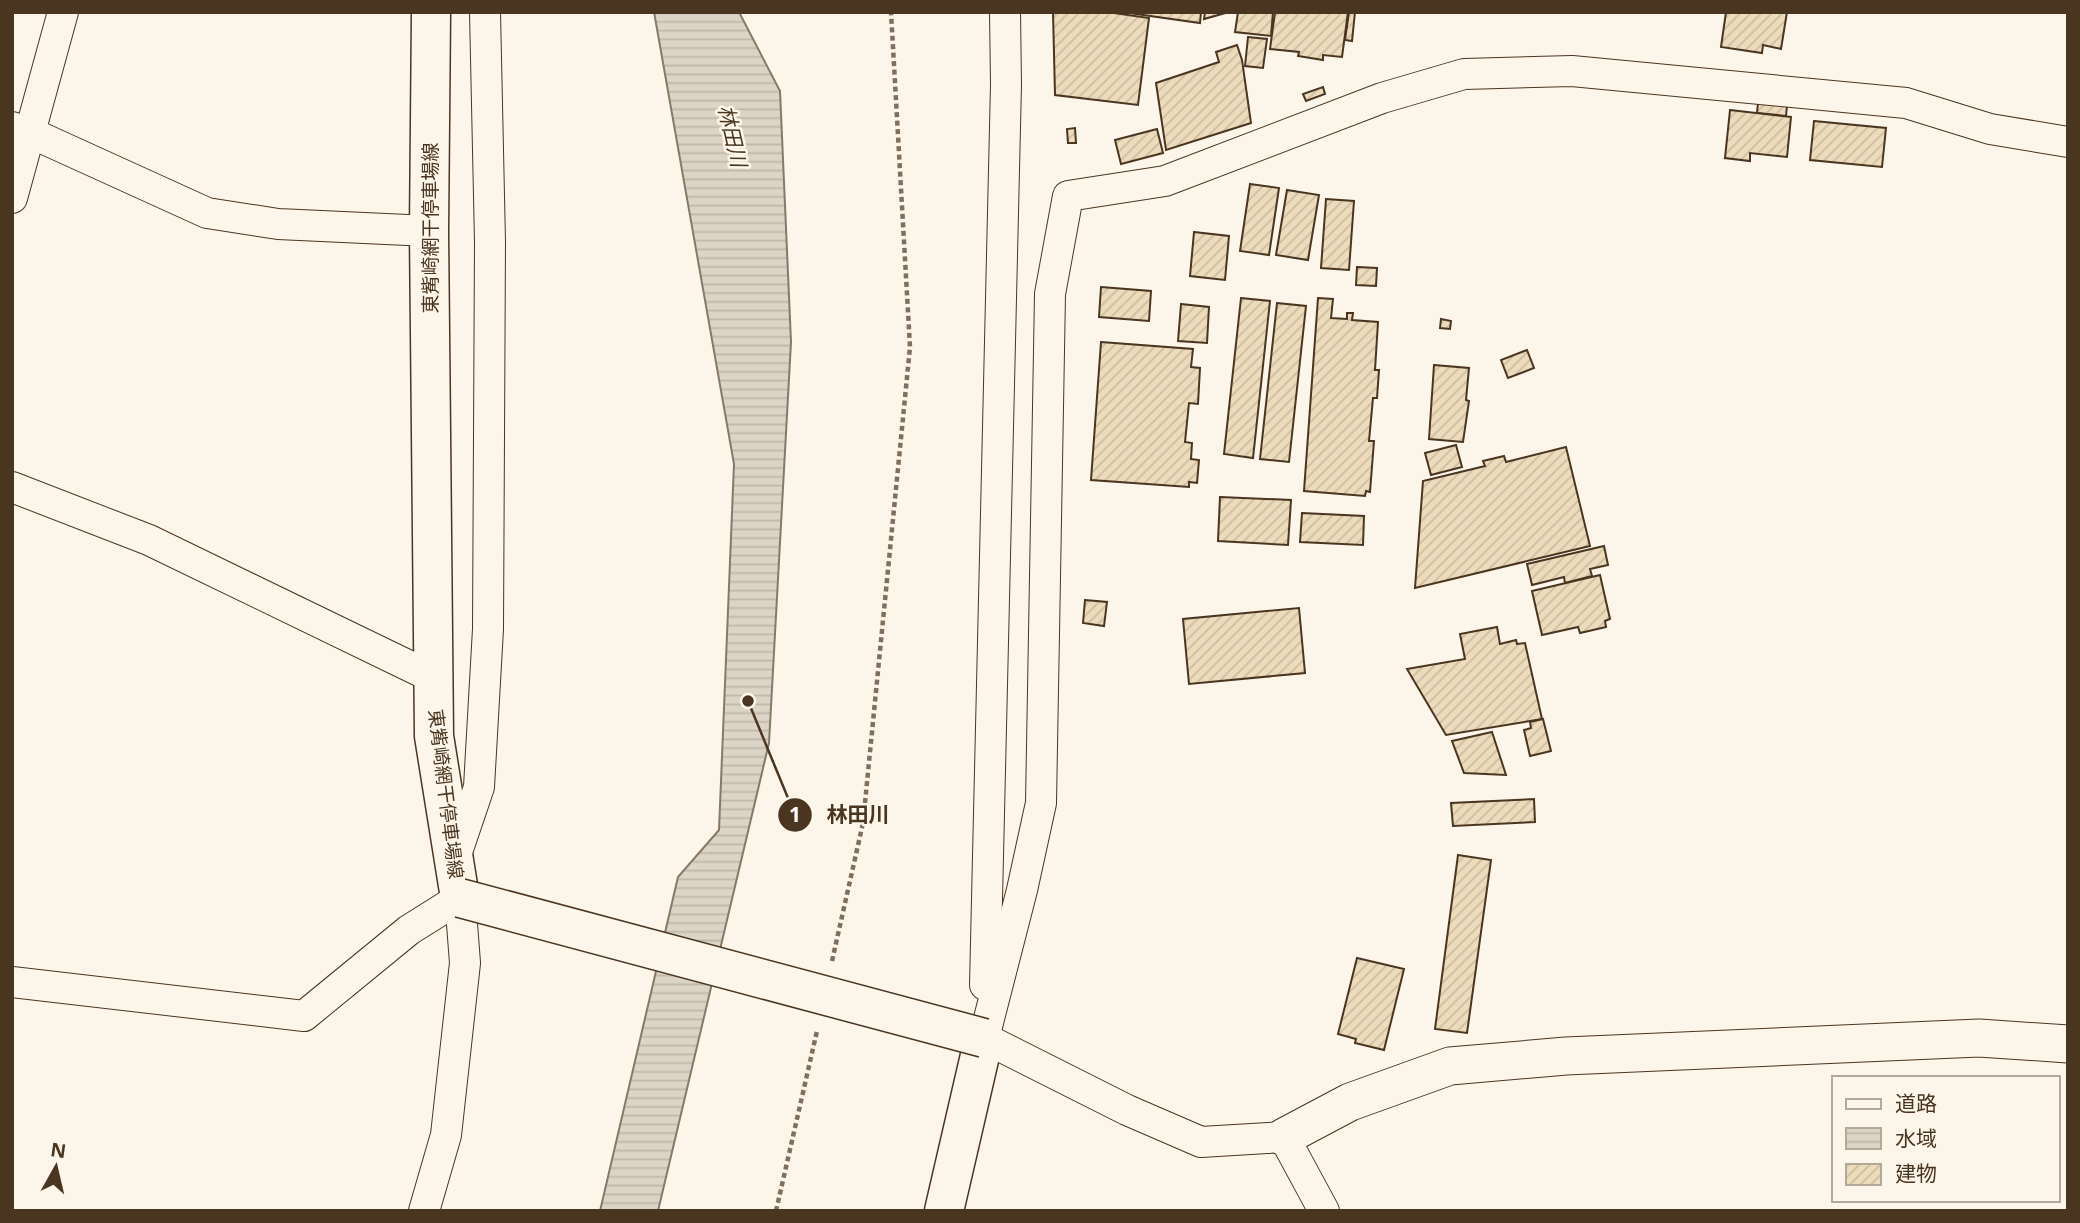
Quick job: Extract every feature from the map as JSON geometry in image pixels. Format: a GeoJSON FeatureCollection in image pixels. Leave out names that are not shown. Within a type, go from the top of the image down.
{"type":"FeatureCollection","features":[{"type":"Feature","properties":{"kind":"main road","name":"東觜崎網干停車場線"},"geometry":{"type":"LineString","coordinates":[[431,12],[429,231],[434,736],[460,898],[984,1038]]}},
{"type":"Feature","properties":{"kind":"main road"},"geometry":{"type":"LineString","coordinates":[[944,1211],[984,1038]]}},
{"type":"Feature","properties":{"kind":"street"},"geometry":{"type":"LineString","coordinates":[[12,198],[22,130],[63,12]]}},
{"type":"Feature","properties":{"kind":"street"},"geometry":{"type":"LineString","coordinates":[[454,861],[479,787],[488,629],[490,242],[485,12]]}},
{"type":"Feature","properties":{"kind":"street"},"geometry":{"type":"LineString","coordinates":[[984,1038],[1006,84],[1005,12]]}},
{"type":"Feature","properties":{"kind":"street"},"geometry":{"type":"LineString","coordinates":[[984,1038],[1041,803],[1051,294],[1068,196],[1165,181],[1382,98],[1464,74],[1572,71],[1906,103],[1990,129],[2068,142]]}},
{"type":"Feature","properties":{"kind":"street"},"geometry":{"type":"LineString","coordinates":[[22,130],[207,214],[278,224],[429,231]]}},
{"type":"Feature","properties":{"kind":"street"},"geometry":{"type":"LineString","coordinates":[[12,487],[149,540],[433,678]]}},
{"type":"Feature","properties":{"kind":"street"},"geometry":{"type":"LineString","coordinates":[[12,982],[304,1016],[409,930],[460,898],[465,963],[446,1135],[424,1211]]}},
{"type":"Feature","properties":{"kind":"street"},"geometry":{"type":"LineString","coordinates":[[984,1038],[1127,1110],[1201,1142],[1284,1137],[1350,1102],[1450,1066],[1566,1056],[1979,1038],[2068,1044]]}},
{"type":"Feature","properties":{"kind":"street"},"geometry":{"type":"LineString","coordinates":[[1284,1137],[1324,1211]]}},
{"type":"Feature","properties":{"kind":"path"},"geometry":{"type":"LineString","coordinates":[[830,970],[863,823],[911,347],[891,12]]}},
{"type":"Feature","properties":{"kind":"path"},"geometry":{"type":"LineString","coordinates":[[776,1211],[818,1023]]}},
{"type":"Feature","properties":{"kind":"water"},"geometry":{"type":"Polygon","coordinates":[[[654,12],[739,12],[780,91],[791,342],[769,743],[658,1211],[600,1211],[678,877],[719,830],[734,464],[654,12]]]}},
{"type":"Feature","properties":{"kind":"building"},"geometry":{"type":"Polygon","coordinates":[[[1053,12],[1107,12],[1149,18],[1138,105],[1055,95],[1053,12]]]}},
{"type":"Feature","properties":{"kind":"building"},"geometry":{"type":"Polygon","coordinates":[[[1122,12],[1201,12],[1200,23],[1122,12]]]}},
{"type":"Feature","properties":{"kind":"building"},"geometry":{"type":"Polygon","coordinates":[[[1205,12],[1229,12],[1204,19],[1205,12]]]}},
{"type":"Feature","properties":{"kind":"building"},"geometry":{"type":"Polygon","coordinates":[[[1238,12],[1273,12],[1271,36],[1235,32],[1238,12]]]}},
{"type":"Feature","properties":{"kind":"building"},"geometry":{"type":"Polygon","coordinates":[[[1275,12],[1348,12],[1342,57],[1323,55],[1323,60],[1298,56],[1299,52],[1270,49],[1275,12]]]}},
{"type":"Feature","properties":{"kind":"building"},"geometry":{"type":"Polygon","coordinates":[[[1349,12],[1355,12],[1352,41],[1345,40],[1349,12]]]}},
{"type":"Feature","properties":{"kind":"building"},"geometry":{"type":"Polygon","coordinates":[[[1726,12],[1787,12],[1781,49],[1763,45],[1762,53],[1721,47],[1726,12]]]}},
{"type":"Feature","properties":{"kind":"building"},"geometry":{"type":"Polygon","coordinates":[[[1248,37],[1267,39],[1263,68],[1245,66],[1248,37]]]}},
{"type":"Feature","properties":{"kind":"building"},"geometry":{"type":"Polygon","coordinates":[[[1237,45],[1242,60],[1251,123],[1166,150],[1156,83],[1219,62],[1216,52],[1237,45]]]}},
{"type":"Feature","properties":{"kind":"building"},"geometry":{"type":"Polygon","coordinates":[[[1323,87],[1325,94],[1306,101],[1303,94],[1323,87]]]}},
{"type":"Feature","properties":{"kind":"building"},"geometry":{"type":"Polygon","coordinates":[[[1758,103],[1787,106],[1786,116],[1757,113],[1758,103]]]}},
{"type":"Feature","properties":{"kind":"building"},"geometry":{"type":"Polygon","coordinates":[[[1730,110],[1791,117],[1787,157],[1750,153],[1750,161],[1725,158],[1730,110]]]}},
{"type":"Feature","properties":{"kind":"building"},"geometry":{"type":"Polygon","coordinates":[[[1814,121],[1886,128],[1882,167],[1810,160],[1814,121]]]}},
{"type":"Feature","properties":{"kind":"building"},"geometry":{"type":"Polygon","coordinates":[[[1075,128],[1076,143],[1068,143],[1067,129],[1075,128]]]}},
{"type":"Feature","properties":{"kind":"building"},"geometry":{"type":"Polygon","coordinates":[[[1157,129],[1163,153],[1121,164],[1115,140],[1157,129]]]}},
{"type":"Feature","properties":{"kind":"building"},"geometry":{"type":"Polygon","coordinates":[[[1250,184],[1279,188],[1269,255],[1240,251],[1250,184]]]}},
{"type":"Feature","properties":{"kind":"building"},"geometry":{"type":"Polygon","coordinates":[[[1287,190],[1319,195],[1308,260],[1276,255],[1287,190]]]}},
{"type":"Feature","properties":{"kind":"building"},"geometry":{"type":"Polygon","coordinates":[[[1326,199],[1354,201],[1349,270],[1321,268],[1326,199]]]}},
{"type":"Feature","properties":{"kind":"building"},"geometry":{"type":"Polygon","coordinates":[[[1194,232],[1229,236],[1225,280],[1190,276],[1194,232]]]}},
{"type":"Feature","properties":{"kind":"building"},"geometry":{"type":"Polygon","coordinates":[[[1357,267],[1377,268],[1376,286],[1356,285],[1357,267]]]}},
{"type":"Feature","properties":{"kind":"building"},"geometry":{"type":"Polygon","coordinates":[[[1101,287],[1151,291],[1149,321],[1099,317],[1101,287]]]}},
{"type":"Feature","properties":{"kind":"building"},"geometry":{"type":"Polygon","coordinates":[[[1241,298],[1270,301],[1253,458],[1224,454],[1241,298]]]}},
{"type":"Feature","properties":{"kind":"building"},"geometry":{"type":"Polygon","coordinates":[[[1318,298],[1333,299],[1331,318],[1347,319],[1347,313],[1353,313],[1352,320],[1378,322],[1375,370],[1379,370],[1377,398],[1373,398],[1369,441],[1374,441],[1370,492],[1366,491],[1365,496],[1304,491],[1318,298]]]}},
{"type":"Feature","properties":{"kind":"building"},"geometry":{"type":"Polygon","coordinates":[[[1277,303],[1306,306],[1289,462],[1260,459],[1277,303]]]}},
{"type":"Feature","properties":{"kind":"building"},"geometry":{"type":"Polygon","coordinates":[[[1181,304],[1209,307],[1207,343],[1178,341],[1181,304]]]}},
{"type":"Feature","properties":{"kind":"building"},"geometry":{"type":"Polygon","coordinates":[[[1441,319],[1451,321],[1450,329],[1440,328],[1441,319]]]}},
{"type":"Feature","properties":{"kind":"building"},"geometry":{"type":"Polygon","coordinates":[[[1101,342],[1193,349],[1191,367],[1200,368],[1198,404],[1189,403],[1185,442],[1192,443],[1191,459],[1199,460],[1197,483],[1189,482],[1189,487],[1091,480],[1101,342]]]}},
{"type":"Feature","properties":{"kind":"building"},"geometry":{"type":"Polygon","coordinates":[[[1527,350],[1534,368],[1508,378],[1501,360],[1527,350]]]}},
{"type":"Feature","properties":{"kind":"building"},"geometry":{"type":"Polygon","coordinates":[[[1434,365],[1469,368],[1466,400],[1469,401],[1463,442],[1429,439],[1434,365]]]}},
{"type":"Feature","properties":{"kind":"building"},"geometry":{"type":"Polygon","coordinates":[[[1456,445],[1462,467],[1431,475],[1425,453],[1456,445]]]}},
{"type":"Feature","properties":{"kind":"building"},"geometry":{"type":"Polygon","coordinates":[[[1566,447],[1590,546],[1415,588],[1423,481],[1485,466],[1483,461],[1504,456],[1506,462],[1566,447]]]}},
{"type":"Feature","properties":{"kind":"building"},"geometry":{"type":"Polygon","coordinates":[[[1220,497],[1291,500],[1288,545],[1218,541],[1220,497]]]}},
{"type":"Feature","properties":{"kind":"building"},"geometry":{"type":"Polygon","coordinates":[[[1302,513],[1364,516],[1363,545],[1300,542],[1302,513]]]}},
{"type":"Feature","properties":{"kind":"building"},"geometry":{"type":"Polygon","coordinates":[[[1604,546],[1608,565],[1590,569],[1592,576],[1565,583],[1564,577],[1532,585],[1527,564],[1604,546]]]}},
{"type":"Feature","properties":{"kind":"building"},"geometry":{"type":"Polygon","coordinates":[[[1600,575],[1610,619],[1605,621],[1606,627],[1580,633],[1578,627],[1542,635],[1532,591],[1600,575]]]}},
{"type":"Feature","properties":{"kind":"building"},"geometry":{"type":"Polygon","coordinates":[[[1085,600],[1107,602],[1104,626],[1083,623],[1085,600]]]}},
{"type":"Feature","properties":{"kind":"building"},"geometry":{"type":"Polygon","coordinates":[[[1299,608],[1305,673],[1189,684],[1183,619],[1299,608]]]}},
{"type":"Feature","properties":{"kind":"building"},"geometry":{"type":"Polygon","coordinates":[[[1497,627],[1500,644],[1516,640],[1517,644],[1525,643],[1542,719],[1446,735],[1407,669],[1465,659],[1460,634],[1497,627]]]}},
{"type":"Feature","properties":{"kind":"building"},"geometry":{"type":"Polygon","coordinates":[[[1543,719],[1551,751],[1530,756],[1524,730],[1531,728],[1530,722],[1543,719]]]}},
{"type":"Feature","properties":{"kind":"building"},"geometry":{"type":"Polygon","coordinates":[[[1492,732],[1506,775],[1464,773],[1452,741],[1492,732]]]}},
{"type":"Feature","properties":{"kind":"building"},"geometry":{"type":"Polygon","coordinates":[[[1534,799],[1535,822],[1453,826],[1451,803],[1534,799]]]}},
{"type":"Feature","properties":{"kind":"building"},"geometry":{"type":"Polygon","coordinates":[[[1458,855],[1491,860],[1467,1033],[1435,1029],[1458,855]]]}},
{"type":"Feature","properties":{"kind":"building"},"geometry":{"type":"Polygon","coordinates":[[[1357,958],[1404,969],[1384,1050],[1355,1043],[1356,1039],[1338,1034],[1357,958]]]}},
{"type":"Feature","properties":{"kind":"place","name":"林田川"},"geometry":{"type":"Point","coordinates":[748,701]}}]}
